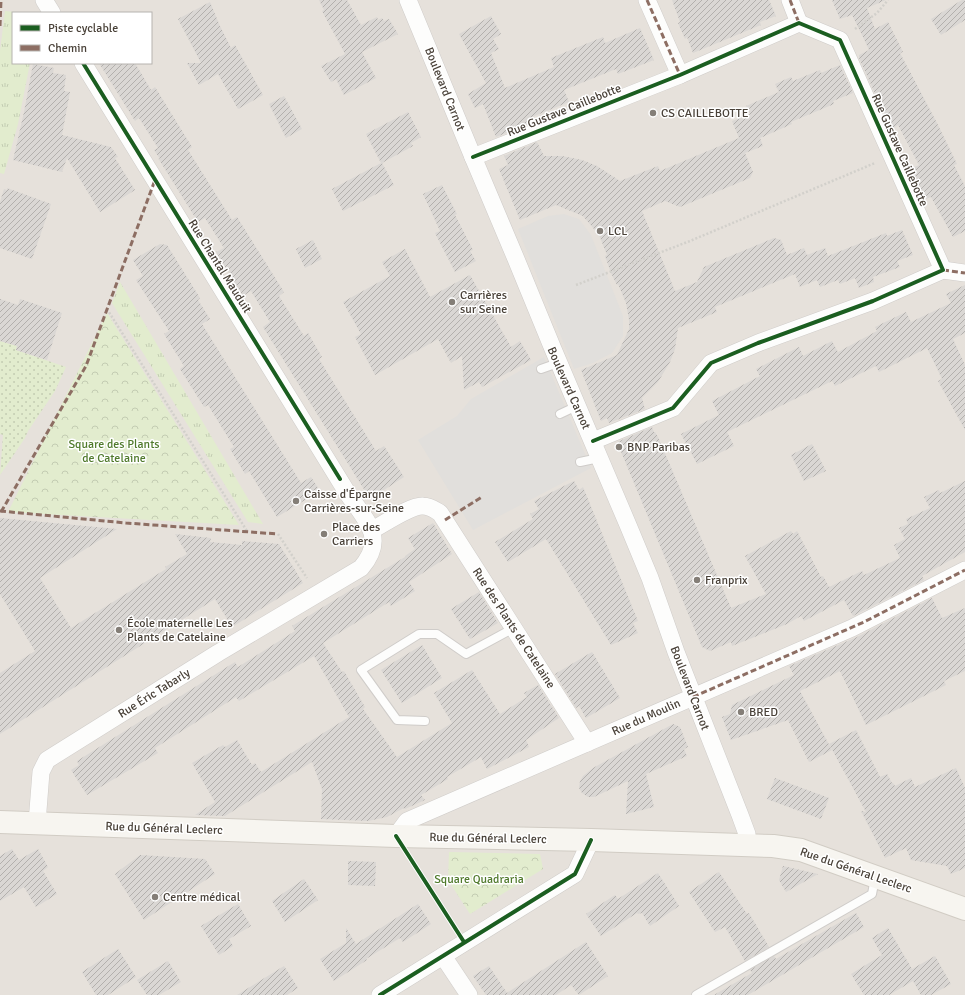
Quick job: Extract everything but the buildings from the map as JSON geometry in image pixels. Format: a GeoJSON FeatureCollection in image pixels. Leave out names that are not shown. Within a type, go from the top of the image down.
{"type":"FeatureCollection","features":[{"type":"Feature","properties":{"kind":"street"},"geometry":{"type":"LineString","coordinates":[[44,0],[51,12]]}},
{"type":"Feature","properties":{"kind":"street","name":"Boulevard Carnot"},"geometry":{"type":"LineString","coordinates":[[408,0],[558,363],[650,578],[693,697],[740,815],[746,834],[745,846]]}},
{"type":"Feature","properties":{"kind":"street"},"geometry":{"type":"LineString","coordinates":[[647,0],[680,74]]}},
{"type":"Feature","properties":{"kind":"street"},"geometry":{"type":"LineString","coordinates":[[790,0],[799,23],[840,40]]}},
{"type":"Feature","properties":{"kind":"street","name":"Rue Gustave Caillebotte"},"geometry":{"type":"LineString","coordinates":[[473,157],[680,74],[799,23]]}},
{"type":"Feature","properties":{"kind":"street","name":"Rue Gustave Caillebotte"},"geometry":{"type":"LineString","coordinates":[[840,40],[943,270]]}},
{"type":"Feature","properties":{"kind":"street","name":"Rue Chantal Mauduit"},"geometry":{"type":"LineString","coordinates":[[84,64],[372,530]]}},
{"type":"Feature","properties":{"kind":"street"},"geometry":{"type":"LineString","coordinates":[[593,442],[672,408],[711,363],[758,343],[873,301],[943,270],[965,273]]}},
{"type":"Feature","properties":{"kind":"street","name":"Rue des Plants de Catelaine"},"geometry":{"type":"LineString","coordinates":[[372,530],[415,506],[430,507],[440,513],[587,743]]}},
{"type":"Feature","properties":{"kind":"street"},"geometry":{"type":"LineString","coordinates":[[318,594],[361,568],[366,562],[372,549],[372,530]]}},
{"type":"Feature","properties":{"kind":"street","name":"Rue du Moulin"},"geometry":{"type":"LineString","coordinates":[[396,836],[408,821],[852,628],[965,570]]}},
{"type":"Feature","properties":{"kind":"street","name":"Rue Éric Tabarly"},"geometry":{"type":"LineString","coordinates":[[37,823],[41,772],[47,760],[213,656],[318,594]]}},
{"type":"Feature","properties":{"kind":"street","name":"Rue du Général Leclerc"},"geometry":{"type":"LineString","coordinates":[[0,822],[396,836],[773,846],[801,850],[965,909]]}},
{"type":"Feature","properties":{"kind":"street"},"geometry":{"type":"LineString","coordinates":[[380,995],[575,874],[591,840]]}},
{"type":"Feature","properties":{"kind":"street"},"geometry":{"type":"LineString","coordinates":[[443,956],[469,995]]}},
{"type":"Feature","properties":{"kind":"lane"},"geometry":{"type":"LineString","coordinates":[[541,369],[558,363]]}},
{"type":"Feature","properties":{"kind":"lane"},"geometry":{"type":"LineString","coordinates":[[560,414],[577,406]]}},
{"type":"Feature","properties":{"kind":"lane"},"geometry":{"type":"LineString","coordinates":[[580,462],[599,458]]}},
{"type":"Feature","properties":{"kind":"lane"},"geometry":{"type":"LineString","coordinates":[[425,721],[397,720],[361,670],[419,634],[437,634],[466,654],[514,628]]}},
{"type":"Feature","properties":{"kind":"lane"},"geometry":{"type":"LineString","coordinates":[[696,995],[872,894],[875,876]]}},
{"type":"Feature","properties":{"kind":"path"},"geometry":{"type":"LineString","coordinates":[[840,40],[877,13],[888,0]]}},
{"type":"Feature","properties":{"kind":"path"},"geometry":{"type":"LineString","coordinates":[[576,285],[690,241],[892,156]]}},
{"type":"Feature","properties":{"kind":"path"},"geometry":{"type":"LineString","coordinates":[[107,309],[247,531]]}},
{"type":"Feature","properties":{"kind":"path"},"geometry":{"type":"LineString","coordinates":[[278,534],[318,594]]}},
{"type":"Feature","properties":{"kind":"shaded area"},"geometry":{"type":"Polygon","coordinates":[[[0,0],[965,0],[965,995],[0,995],[0,0]]]}},
{"type":"Feature","properties":{"kind":"shaded area"},"geometry":{"type":"Polygon","coordinates":[[[564,214],[579,219],[591,235],[623,316],[623,336],[612,353],[593,363],[574,369],[518,229],[548,216],[564,214]]]}},
{"type":"Feature","properties":{"kind":"shaded area"},"geometry":{"type":"Polygon","coordinates":[[[544,357],[591,468],[473,530],[418,440],[457,416],[471,399],[544,357]]]}},
{"type":"Feature","properties":{"kind":"green space"},"geometry":{"type":"Polygon","coordinates":[[[5,11],[15,12],[12,12],[12,64],[30,64],[18,124],[4,174],[0,173],[0,51],[5,11]]]}},
{"type":"Feature","properties":{"kind":"green space"},"geometry":{"type":"Polygon","coordinates":[[[120,282],[263,524],[248,522],[112,303],[120,282]]]}},
{"type":"Feature","properties":{"kind":"green space","name":"Square des Plants de Catelaine"},"geometry":{"type":"Polygon","coordinates":[[[107,313],[239,525],[8,512],[107,313]]]}},
{"type":"Feature","properties":{"kind":"green space"},"geometry":{"type":"Polygon","coordinates":[[[0,341],[17,346],[16,350],[66,367],[55,391],[0,475],[3,435],[0,434],[0,341]]]}},
{"type":"Feature","properties":{"kind":"green space","name":"Square Quadraria"},"geometry":{"type":"Polygon","coordinates":[[[449,852],[540,854],[543,869],[470,914],[448,880],[449,852]]]}},
{"type":"Feature","properties":{"kind":"marked path"},"geometry":{"type":"LineString","coordinates":[[0,26],[1,0]]}},
{"type":"Feature","properties":{"kind":"marked path"},"geometry":{"type":"LineString","coordinates":[[647,0],[680,75]]}},
{"type":"Feature","properties":{"kind":"marked path"},"geometry":{"type":"LineString","coordinates":[[790,0],[799,23]]}},
{"type":"Feature","properties":{"kind":"marked path"},"geometry":{"type":"LineString","coordinates":[[1,512],[86,366],[155,180]]}},
{"type":"Feature","properties":{"kind":"marked path"},"geometry":{"type":"LineString","coordinates":[[943,270],[965,273]]}},
{"type":"Feature","properties":{"kind":"marked path"},"geometry":{"type":"LineString","coordinates":[[445,520],[482,497]]}},
{"type":"Feature","properties":{"kind":"marked path"},"geometry":{"type":"LineString","coordinates":[[0,511],[126,523],[278,534]]}},
{"type":"Feature","properties":{"kind":"marked path"},"geometry":{"type":"LineString","coordinates":[[693,697],[864,622],[965,570]]}},
{"type":"Feature","properties":{"kind":"cycle path"},"geometry":{"type":"LineString","coordinates":[[473,157],[680,75],[799,23],[840,40],[943,270],[873,301],[758,343],[711,363],[673,408],[593,441]]}},
{"type":"Feature","properties":{"kind":"cycle path"},"geometry":{"type":"LineString","coordinates":[[84,64],[340,479]]}},
{"type":"Feature","properties":{"kind":"cycle path"},"geometry":{"type":"LineString","coordinates":[[396,836],[464,942]]}},
{"type":"Feature","properties":{"kind":"cycle path"},"geometry":{"type":"LineString","coordinates":[[380,995],[575,874],[591,840]]}},
{"type":"Feature","properties":{"kind":"place","name":"CS CAILLEBOTTE"},"geometry":{"type":"Point","coordinates":[653,113]}},
{"type":"Feature","properties":{"kind":"place","name":"LCL"},"geometry":{"type":"Point","coordinates":[600,231]}},
{"type":"Feature","properties":{"kind":"place","name":"Carrières sur Seine"},"geometry":{"type":"Point","coordinates":[452,302]}},
{"type":"Feature","properties":{"kind":"place","name":"BNP Paribas"},"geometry":{"type":"Point","coordinates":[619,447]}},
{"type":"Feature","properties":{"kind":"place","name":"Caisse d'Épargne Carrières-sur-Seine"},"geometry":{"type":"Point","coordinates":[296,501]}},
{"type":"Feature","properties":{"kind":"place","name":"Place des Carriers"},"geometry":{"type":"Point","coordinates":[324,534]}},
{"type":"Feature","properties":{"kind":"place","name":"Franprix"},"geometry":{"type":"Point","coordinates":[697,580]}},
{"type":"Feature","properties":{"kind":"place","name":"École maternelle Les Plants de Catelaine"},"geometry":{"type":"Point","coordinates":[119,630]}},
{"type":"Feature","properties":{"kind":"place","name":"BRED"},"geometry":{"type":"Point","coordinates":[741,712]}},
{"type":"Feature","properties":{"kind":"place","name":"Centre médical"},"geometry":{"type":"Point","coordinates":[155,897]}}]}
